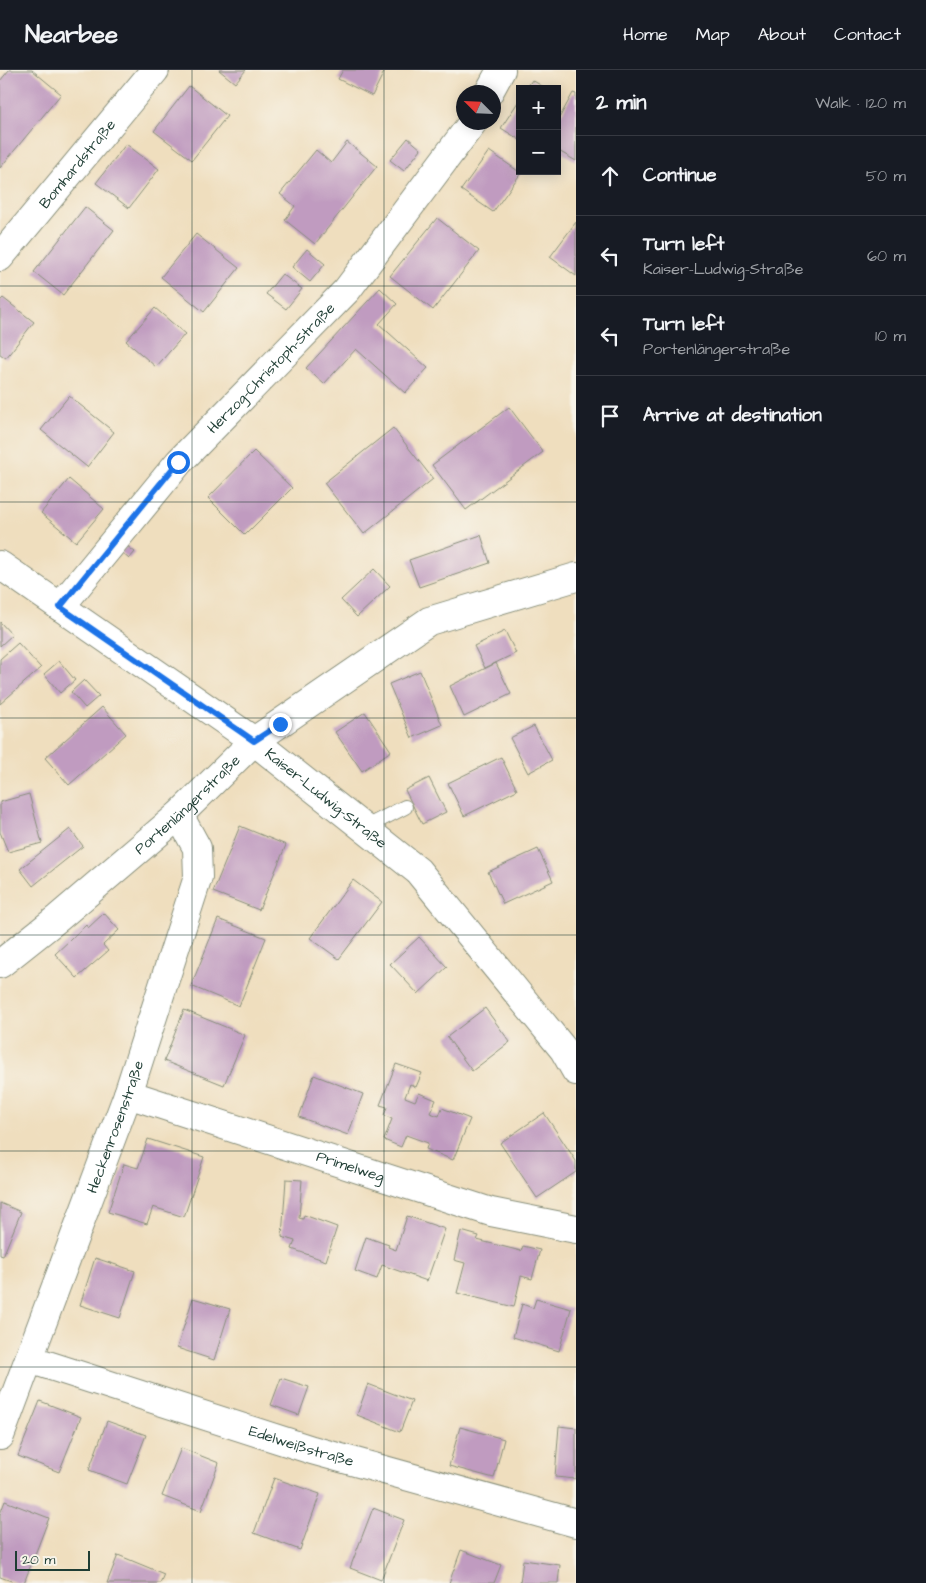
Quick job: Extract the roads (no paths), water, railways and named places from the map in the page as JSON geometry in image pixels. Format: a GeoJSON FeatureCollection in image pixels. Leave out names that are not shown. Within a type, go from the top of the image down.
{"type":"FeatureCollection","features":[{"type":"Feature","properties":{"kind":"street","name":"Bomhardstraße"},"geometry":{"type":"LineString","coordinates":[[0,257],[155,70]]}},
{"type":"Feature","properties":{"kind":"street"},"geometry":{"type":"LineString","coordinates":[[494,85],[501,70]]}},
{"type":"Feature","properties":{"kind":"street","name":"Herzog-Christoph-Straße"},"geometry":{"type":"LineString","coordinates":[[60,607],[178,462],[347,290],[467,130]]}},
{"type":"Feature","properties":{"kind":"street","name":"Kaiser-Ludwig-Straße"},"geometry":{"type":"LineString","coordinates":[[0,565],[254,741],[418,871],[572,1053]]}},
{"type":"Feature","properties":{"kind":"street","name":"Portenlängerstraße"},"geometry":{"type":"LineString","coordinates":[[0,964],[58,918],[179,815],[254,741],[429,621],[576,577]]}},
{"type":"Feature","properties":{"kind":"street","name":"Heckenrosenstraße"},"geometry":{"type":"LineString","coordinates":[[0,1436],[128,1094],[198,877],[197,848],[179,815]]}},
{"type":"Feature","properties":{"kind":"street","name":"Primelweg"},"geometry":{"type":"LineString","coordinates":[[128,1094],[491,1212],[576,1229]]}},
{"type":"Feature","properties":{"kind":"street","name":"Edelweißstraße"},"geometry":{"type":"LineString","coordinates":[[30,1359],[312,1450],[576,1524]]}},
{"type":"Feature","properties":{"kind":"lane"},"geometry":{"type":"LineString","coordinates":[[364,828],[405,807]]}}]}
